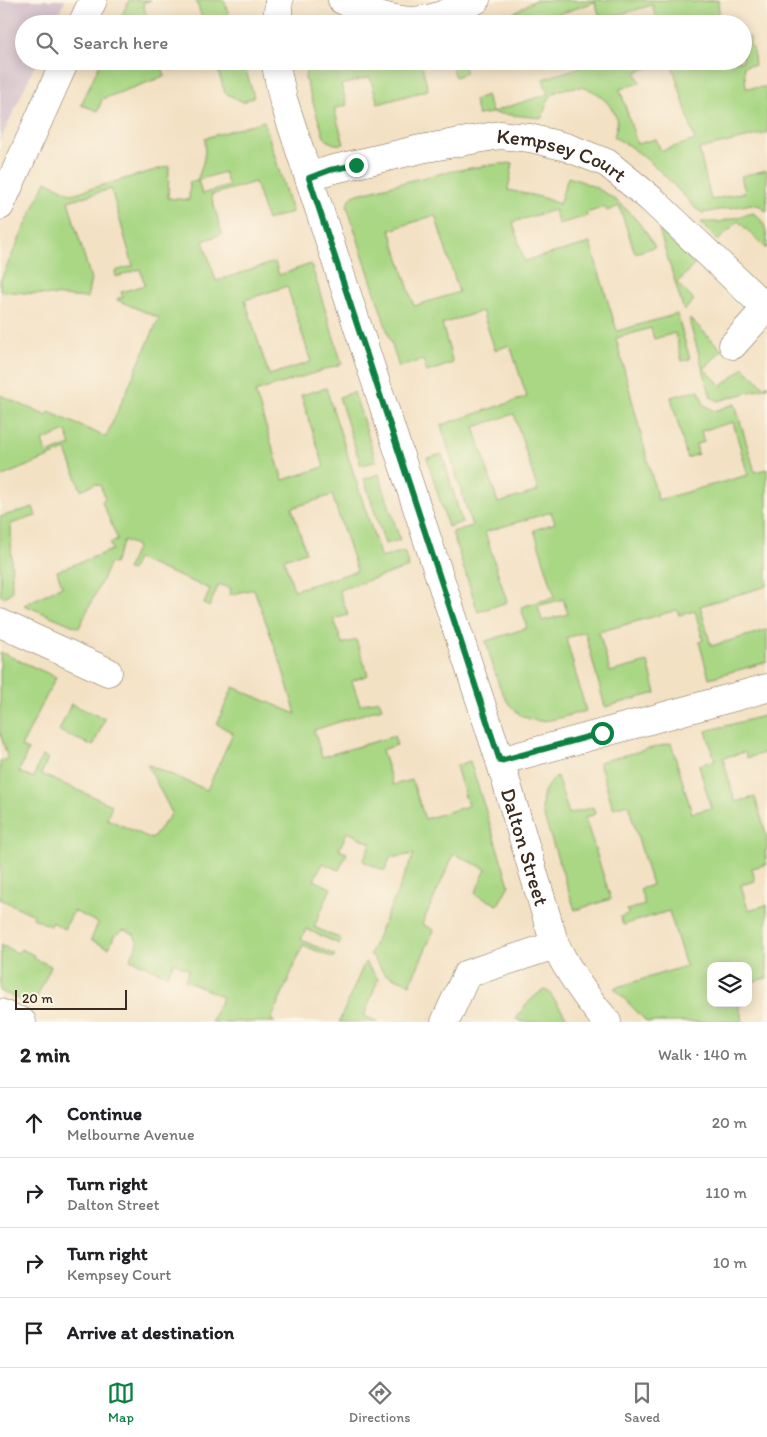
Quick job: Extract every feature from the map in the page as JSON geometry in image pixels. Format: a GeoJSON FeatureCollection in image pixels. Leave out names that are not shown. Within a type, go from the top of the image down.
{"type":"FeatureCollection","features":[{"type":"Feature","properties":{"kind":"street"},"geometry":{"type":"LineString","coordinates":[[86,15],[93,0]]}},
{"type":"Feature","properties":{"kind":"street"},"geometry":{"type":"LineString","coordinates":[[278,15],[279,0]]}},
{"type":"Feature","properties":{"kind":"street"},"geometry":{"type":"LineString","coordinates":[[342,0],[368,12],[381,15]]}},
{"type":"Feature","properties":{"kind":"street"},"geometry":{"type":"LineString","coordinates":[[443,15],[476,0]]}},
{"type":"Feature","properties":{"kind":"street"},"geometry":{"type":"LineString","coordinates":[[0,206],[62,70]]}},
{"type":"Feature","properties":{"kind":"street","name":"Dalton Street"},"geometry":{"type":"LineString","coordinates":[[277,70],[283,99],[500,761],[556,945],[582,992],[607,1022]]}},
{"type":"Feature","properties":{"kind":"street","name":"Kempsey Court"},"geometry":{"type":"LineString","coordinates":[[309,178],[330,170],[420,149],[500,135],[530,138],[566,147],[607,163],[651,198],[766,308],[733,344]]}},
{"type":"Feature","properties":{"kind":"street"},"geometry":{"type":"LineString","coordinates":[[0,623],[108,672]]}},
{"type":"Feature","properties":{"kind":"street"},"geometry":{"type":"LineString","coordinates":[[500,761],[767,688]]}},
{"type":"Feature","properties":{"kind":"street"},"geometry":{"type":"LineString","coordinates":[[445,1022],[467,974],[556,945]]}},
{"type":"Feature","properties":{"kind":"street"},"geometry":{"type":"LineString","coordinates":[[0,1013],[22,1022]]}},
{"type":"Feature","properties":{"kind":"shaded area"},"geometry":{"type":"Polygon","coordinates":[[[0,0],[65,0],[58,15],[15,15],[15,70],[33,70],[0,141],[0,0]]]}},
{"type":"Feature","properties":{"kind":"green space"},"geometry":{"type":"Polygon","coordinates":[[[129,0],[151,0],[143,3],[146,15],[122,15],[129,0]]]}},
{"type":"Feature","properties":{"kind":"green space"},"geometry":{"type":"Polygon","coordinates":[[[196,0],[224,0],[229,15],[201,15],[196,0]]]}},
{"type":"Feature","properties":{"kind":"green space"},"geometry":{"type":"Polygon","coordinates":[[[535,0],[690,0],[691,2],[718,0],[719,15],[655,15],[652,5],[618,15],[599,15],[595,2],[556,15],[510,15],[535,0]]]}},
{"type":"Feature","properties":{"kind":"green space"},"geometry":{"type":"Polygon","coordinates":[[[752,48],[753,48],[755,65],[752,65],[752,48]]]}},
{"type":"Feature","properties":{"kind":"green space"},"geometry":{"type":"Polygon","coordinates":[[[97,70],[163,70],[165,76],[102,99],[98,111],[81,105],[97,70]]]}},
{"type":"Feature","properties":{"kind":"green space"},"geometry":{"type":"Polygon","coordinates":[[[218,70],[246,70],[254,97],[243,102],[225,93],[218,70]]]}},
{"type":"Feature","properties":{"kind":"green space"},"geometry":{"type":"Polygon","coordinates":[[[307,70],[423,70],[428,90],[378,104],[370,77],[341,85],[347,105],[334,109],[344,144],[333,144],[324,137],[305,78],[307,70]]]}},
{"type":"Feature","properties":{"kind":"green space"},"geometry":{"type":"Polygon","coordinates":[[[453,70],[465,70],[466,73],[455,77],[453,70]]]}},
{"type":"Feature","properties":{"kind":"green space"},"geometry":{"type":"Polygon","coordinates":[[[572,70],[642,70],[636,72],[640,83],[620,89],[637,144],[656,139],[661,151],[695,140],[674,70],[744,70],[746,88],[767,87],[767,133],[699,149],[711,200],[745,192],[741,176],[767,170],[767,212],[760,206],[752,204],[703,213],[696,209],[648,160],[614,137],[617,122],[614,113],[604,99],[586,88],[570,88],[555,93],[548,101],[542,118],[492,113],[478,115],[474,100],[486,95],[492,112],[548,94],[543,79],[572,70]]]}},
{"type":"Feature","properties":{"kind":"green space"},"geometry":{"type":"Polygon","coordinates":[[[264,121],[292,212],[267,220],[255,182],[211,195],[222,234],[203,241],[216,281],[275,262],[279,275],[311,264],[342,364],[255,392],[283,480],[324,467],[301,395],[326,388],[381,558],[404,551],[409,567],[339,590],[348,615],[334,619],[342,644],[356,640],[368,675],[352,681],[360,705],[379,700],[382,708],[314,730],[322,757],[394,736],[397,745],[382,750],[393,785],[412,780],[425,819],[468,806],[456,766],[470,761],[509,885],[498,905],[475,894],[486,869],[454,854],[422,924],[434,930],[410,984],[385,974],[370,954],[414,854],[390,858],[385,871],[363,861],[371,843],[347,832],[339,850],[347,853],[339,870],[322,863],[314,880],[331,888],[314,927],[341,939],[339,944],[306,929],[301,940],[335,955],[333,958],[303,945],[271,1020],[275,1022],[211,1022],[223,997],[185,980],[189,970],[174,962],[167,975],[130,959],[138,944],[134,934],[124,930],[114,936],[109,948],[91,940],[98,923],[74,911],[64,929],[52,922],[50,926],[33,918],[34,915],[0,899],[0,761],[8,759],[0,733],[0,652],[56,677],[21,747],[28,750],[19,772],[33,778],[42,756],[48,758],[41,774],[112,805],[107,819],[152,839],[172,813],[147,764],[207,790],[233,733],[217,724],[233,687],[296,714],[281,664],[254,589],[229,595],[231,589],[219,584],[209,607],[204,604],[210,589],[137,559],[131,571],[127,570],[137,546],[124,540],[114,564],[110,563],[79,628],[24,605],[62,586],[57,571],[112,550],[110,543],[118,540],[102,502],[105,497],[100,485],[95,484],[81,490],[66,450],[0,477],[0,395],[47,416],[49,412],[106,437],[159,318],[117,300],[118,298],[123,298],[121,292],[145,285],[140,269],[116,277],[115,271],[133,266],[111,189],[68,201],[91,279],[87,298],[0,291],[0,281],[46,181],[72,194],[169,166],[168,198],[189,200],[190,182],[197,180],[202,165],[205,138],[264,121]],[[224,172],[198,180],[202,194],[229,186],[224,172]],[[287,286],[245,300],[269,375],[311,362],[287,286]],[[66,431],[42,441],[47,454],[71,445],[66,431]],[[332,495],[292,508],[306,552],[284,559],[294,590],[357,571],[332,495]]]}},
{"type":"Feature","properties":{"kind":"green space"},"geometry":{"type":"Polygon","coordinates":[[[513,163],[508,190],[541,197],[559,204],[568,177],[607,194],[629,212],[655,247],[635,253],[619,206],[607,211],[605,207],[586,213],[587,216],[559,224],[554,210],[513,222],[524,261],[590,243],[617,331],[677,314],[690,359],[682,361],[675,333],[654,339],[651,328],[616,338],[658,500],[748,475],[733,422],[701,431],[704,442],[696,444],[698,454],[687,458],[671,397],[699,390],[704,405],[714,411],[735,404],[755,472],[767,469],[767,586],[700,606],[711,646],[767,630],[767,662],[709,678],[699,642],[703,640],[695,611],[679,615],[677,610],[599,632],[610,672],[648,662],[656,693],[605,707],[585,632],[566,638],[586,711],[557,719],[540,721],[527,718],[516,712],[508,702],[497,679],[486,641],[527,628],[521,607],[555,597],[534,530],[555,523],[551,512],[485,532],[507,602],[478,612],[452,532],[472,526],[441,425],[527,397],[510,345],[495,350],[482,311],[442,324],[453,363],[427,372],[423,360],[399,367],[347,206],[349,200],[354,195],[433,175],[513,163]],[[435,215],[390,230],[414,306],[459,292],[435,215]],[[514,414],[474,427],[498,503],[538,491],[514,414]],[[563,599],[538,606],[542,621],[568,614],[563,599]]]}},
{"type":"Feature","properties":{"kind":"green space"},"geometry":{"type":"Polygon","coordinates":[[[753,213],[764,224],[767,249],[738,221],[718,241],[701,222],[719,222],[753,213]]]}},
{"type":"Feature","properties":{"kind":"green space"},"geometry":{"type":"Polygon","coordinates":[[[659,230],[695,264],[677,283],[694,300],[684,311],[659,230]]]}},
{"type":"Feature","properties":{"kind":"green space"},"geometry":{"type":"Polygon","coordinates":[[[691,319],[722,350],[704,369],[722,386],[744,367],[764,387],[767,384],[767,387],[718,401],[711,397],[689,320],[691,319]]]}},
{"type":"Feature","properties":{"kind":"green space"},"geometry":{"type":"Polygon","coordinates":[[[354,392],[376,461],[361,466],[339,397],[354,392]]]}},
{"type":"Feature","properties":{"kind":"green space"},"geometry":{"type":"Polygon","coordinates":[[[442,454],[462,522],[448,527],[427,458],[442,454]]]}},
{"type":"Feature","properties":{"kind":"green space"},"geometry":{"type":"Polygon","coordinates":[[[379,474],[400,540],[385,544],[364,479],[379,474]]]}},
{"type":"Feature","properties":{"kind":"green space"},"geometry":{"type":"Polygon","coordinates":[[[33,507],[36,516],[11,524],[12,592],[4,597],[0,595],[0,517],[33,507]]]}},
{"type":"Feature","properties":{"kind":"green space"},"geometry":{"type":"Polygon","coordinates":[[[71,704],[105,719],[93,746],[59,731],[71,704]]]}},
{"type":"Feature","properties":{"kind":"green space"},"geometry":{"type":"Polygon","coordinates":[[[767,715],[767,752],[747,758],[745,752],[723,758],[735,802],[755,797],[767,837],[767,850],[765,851],[767,864],[752,868],[755,881],[741,885],[748,910],[767,905],[767,978],[752,982],[752,962],[707,962],[707,1007],[739,1007],[743,1022],[647,1022],[614,988],[686,966],[669,911],[623,925],[620,917],[628,914],[627,910],[645,905],[640,889],[652,885],[628,804],[613,808],[599,762],[671,743],[692,813],[711,808],[699,765],[715,760],[706,731],[767,715]]]}},
{"type":"Feature","properties":{"kind":"green space"},"geometry":{"type":"Polygon","coordinates":[[[557,776],[569,814],[593,807],[595,814],[585,818],[611,899],[575,910],[542,811],[543,793],[557,776]]]}},
{"type":"Feature","properties":{"kind":"green space"},"geometry":{"type":"Polygon","coordinates":[[[1,945],[18,953],[21,949],[34,955],[33,958],[51,966],[33,1006],[0,991],[1,945]]]}},
{"type":"Feature","properties":{"kind":"green space"},"geometry":{"type":"Polygon","coordinates":[[[365,962],[378,979],[364,1016],[379,1022],[339,1022],[365,962]]]}},
{"type":"Feature","properties":{"kind":"green space"},"geometry":{"type":"Polygon","coordinates":[[[544,990],[549,992],[570,1022],[523,1022],[516,1019],[525,1006],[544,990]]]}},
{"type":"Feature","properties":{"kind":"route"},"geometry":{"type":"LineString","coordinates":[[356,165],[330,170],[309,178],[372,365],[500,761],[602,733]]}}]}
